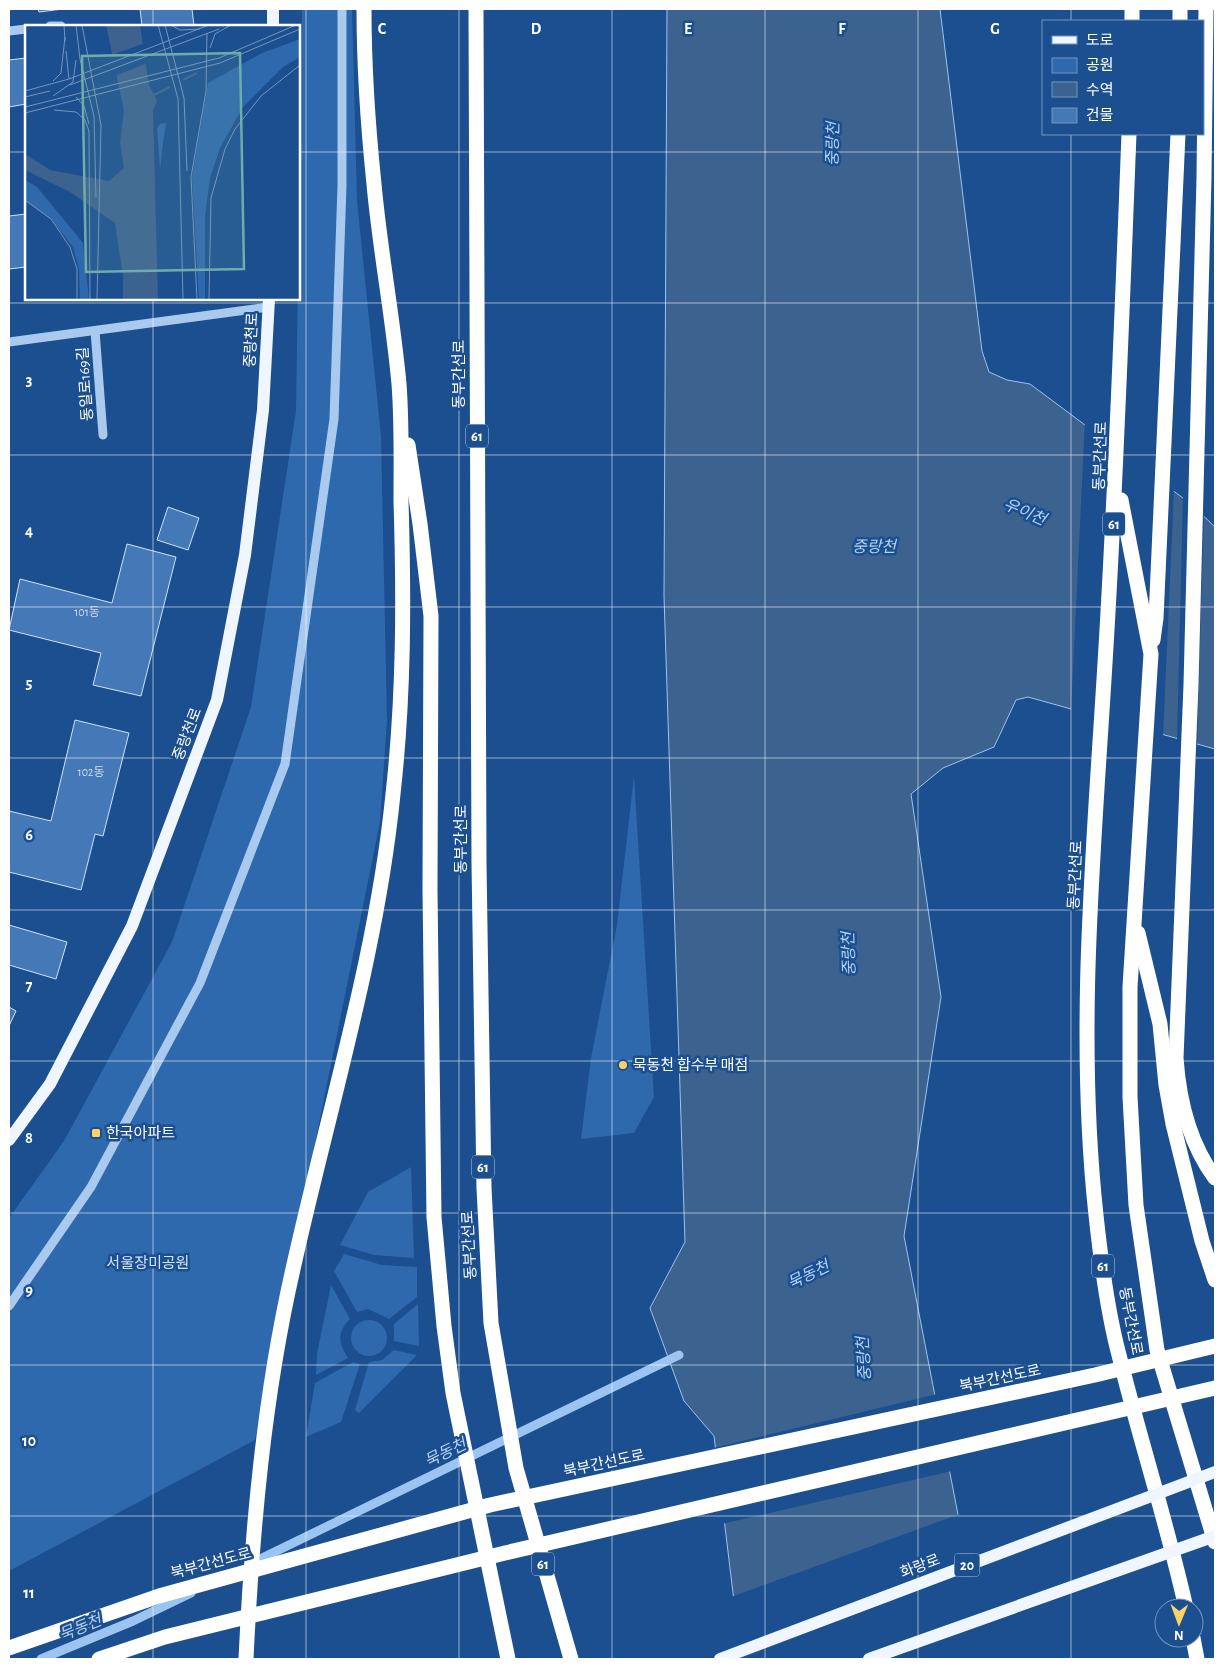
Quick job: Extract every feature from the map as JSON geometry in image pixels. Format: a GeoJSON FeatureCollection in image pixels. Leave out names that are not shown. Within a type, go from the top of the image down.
{"type":"FeatureCollection","features":[{"type":"Feature","properties":{"kind":"highway"},"geometry":{"type":"LineString","coordinates":[[364,9],[364,56],[374,185],[431,616],[430,890],[434,1217],[444,1326],[453,1393],[508,1659]]}},
{"type":"Feature","properties":{"kind":"highway","name":"동부간선로"},"geometry":{"type":"LineString","coordinates":[[476,9],[479,863],[484,1188],[491,1323],[516,1468],[571,1659]]}},
{"type":"Feature","properties":{"kind":"highway"},"geometry":{"type":"LineString","coordinates":[[1206,9],[1204,178],[1191,685],[1176,1058],[1179,1092],[1188,1126],[1215,1178]]}},
{"type":"Feature","properties":{"kind":"highway","name":"동부간선로"},"geometry":{"type":"LineString","coordinates":[[1129,135],[1117,478],[1090,915],[1090,1130],[1096,1215],[1102,1264],[1118,1353],[1184,1598]]}},
{"type":"Feature","properties":{"kind":"highway"},"geometry":{"type":"LineString","coordinates":[[1178,135],[1156,608],[1130,987],[1130,1097],[1136,1205],[1157,1350],[1215,1542]]}},
{"type":"Feature","properties":{"kind":"highway"},"geometry":{"type":"LineString","coordinates":[[246,1659],[258,1500],[273,1378],[292,1272],[356,1004],[388,844],[394,790],[404,619],[399,384]]}},
{"type":"Feature","properties":{"kind":"highway"},"geometry":{"type":"LineString","coordinates":[[1117,478],[1152,654]]}},
{"type":"Feature","properties":{"kind":"highway"},"geometry":{"type":"LineString","coordinates":[[1134,917],[1160,1024],[1169,1105],[1202,1241],[1215,1280]]}},
{"type":"Feature","properties":{"kind":"highway","name":"북부간선도로"},"geometry":{"type":"LineString","coordinates":[[9,1648],[159,1596],[490,1506],[1095,1375],[1215,1346]]}},
{"type":"Feature","properties":{"kind":"highway"},"geometry":{"type":"LineString","coordinates":[[99,1659],[165,1637],[505,1553],[1215,1388]]}},
{"type":"Feature","properties":{"kind":"main road"},"geometry":{"type":"LineString","coordinates":[[273,9],[273,25]]}},
{"type":"Feature","properties":{"kind":"main road","name":"중랑천로"},"geometry":{"type":"LineString","coordinates":[[9,1140],[50,1084],[132,926],[218,700],[245,555],[263,410],[269,303]]}},
{"type":"Feature","properties":{"kind":"main road","name":"화랑로"},"geometry":{"type":"LineString","coordinates":[[720,1659],[1215,1472]]}},
{"type":"Feature","properties":{"kind":"main road"},"geometry":{"type":"LineString","coordinates":[[869,1659],[1215,1536]]}},
{"type":"Feature","properties":{"kind":"street"},"geometry":{"type":"LineString","coordinates":[[9,1306],[91,1187],[200,983],[285,764],[334,419],[342,186],[342,9]]}},
{"type":"Feature","properties":{"kind":"street"},"geometry":{"type":"LineString","coordinates":[[9,31],[25,29]]}},
{"type":"Feature","properties":{"kind":"street","name":"동일로169길"},"geometry":{"type":"LineString","coordinates":[[9,342],[95,331],[269,303]]}},
{"type":"Feature","properties":{"kind":"street","name":"동일로169길"},"geometry":{"type":"LineString","coordinates":[[95,331],[103,434]]}},
{"type":"Feature","properties":{"kind":"green space","name":"서울장미공원"},"geometry":{"type":"Polygon","coordinates":[[[302,9],[352,9],[357,201],[381,436],[387,720],[380,822],[255,1440],[9,1571],[9,1218],[64,1141],[172,942],[251,707],[296,411],[298,300],[300,300],[302,9]]]}},
{"type":"Feature","properties":{"kind":"green space"},"geometry":{"type":"Polygon","coordinates":[[[634,776],[654,1097],[634,1133],[581,1139],[591,1058],[617,925],[634,776]]]}},
{"type":"Feature","properties":{"kind":"green space"},"geometry":{"type":"Polygon","coordinates":[[[411,1167],[414,1258],[374,1255],[340,1245],[368,1192],[411,1167]]]}},
{"type":"Feature","properties":{"kind":"green space"},"geometry":{"type":"Polygon","coordinates":[[[344,1254],[382,1265],[417,1267],[417,1297],[389,1319],[368,1309],[357,1312],[334,1271],[344,1254]]]}},
{"type":"Feature","properties":{"kind":"green space"},"geometry":{"type":"Polygon","coordinates":[[[331,1285],[350,1319],[343,1329],[340,1338],[348,1358],[316,1375],[317,1354],[331,1285]]]}},
{"type":"Feature","properties":{"kind":"green space"},"geometry":{"type":"Polygon","coordinates":[[[418,1304],[419,1346],[394,1341],[394,1324],[418,1304]]]}},
{"type":"Feature","properties":{"kind":"green space"},"geometry":{"type":"Polygon","coordinates":[[[369,1320],[382,1325],[387,1338],[382,1351],[369,1356],[356,1351],[351,1338],[356,1325],[369,1320]]]}},
{"type":"Feature","properties":{"kind":"green space"},"geometry":{"type":"Polygon","coordinates":[[[394,1350],[417,1355],[359,1413],[355,1410],[369,1362],[382,1360],[394,1350]]]}},
{"type":"Feature","properties":{"kind":"green space"},"geometry":{"type":"Polygon","coordinates":[[[353,1362],[360,1364],[341,1422],[306,1437],[315,1383],[353,1362]]]}},
{"type":"Feature","properties":{"kind":"water","name":"중랑천"},"geometry":{"type":"Polygon","coordinates":[[[667,9],[940,9],[982,351],[989,372],[1007,380],[1030,384],[1191,504],[1215,527],[1215,749],[1028,697],[1016,700],[994,747],[943,768],[911,794],[941,997],[904,1236],[986,1659],[741,1659],[714,1436],[684,1401],[650,1308],[685,1242],[664,596],[667,9]]]}},
{"type":"Feature","properties":{"kind":"pier"},"geometry":{"type":"Polygon","coordinates":[[[1085,421],[1174,488],[1163,737],[1071,711],[1085,421]]]}},
{"type":"Feature","properties":{"kind":"pier"},"geometry":{"type":"Polygon","coordinates":[[[1183,495],[1204,513],[1197,746],[1177,741],[1183,495]]]}},
{"type":"Feature","properties":{"kind":"pier"},"geometry":{"type":"Polygon","coordinates":[[[937,1394],[952,1471],[722,1524],[713,1448],[937,1394]]]}},
{"type":"Feature","properties":{"kind":"pier"},"geometry":{"type":"Polygon","coordinates":[[[960,1514],[988,1659],[738,1659],[731,1597],[960,1514]]]}},
{"type":"Feature","properties":{"kind":"building"},"geometry":{"type":"Polygon","coordinates":[[[38,9],[63,9],[39,12],[38,9]]]}},
{"type":"Feature","properties":{"kind":"building"},"geometry":{"type":"Polygon","coordinates":[[[140,9],[192,9],[194,25],[142,25],[140,9]]]}},
{"type":"Feature","properties":{"kind":"building"},"geometry":{"type":"Polygon","coordinates":[[[25,58],[25,104],[9,107],[9,60],[25,58]]]}},
{"type":"Feature","properties":{"kind":"building"},"geometry":{"type":"Polygon","coordinates":[[[25,214],[25,267],[9,269],[9,216],[25,214]]]}},
{"type":"Feature","properties":{"kind":"building"},"geometry":{"type":"Polygon","coordinates":[[[168,507],[199,518],[188,550],[157,540],[168,507]]]}},
{"type":"Feature","properties":{"kind":"building"},"geometry":{"type":"Polygon","coordinates":[[[127,544],[176,557],[141,696],[93,685],[101,653],[9,630],[20,579],[112,603],[127,544]]]}},
{"type":"Feature","properties":{"kind":"building"},"geometry":{"type":"Polygon","coordinates":[[[75,720],[129,733],[103,836],[95,834],[81,890],[9,872],[9,811],[51,821],[75,720]]]}},
{"type":"Feature","properties":{"kind":"building"},"geometry":{"type":"Polygon","coordinates":[[[9,925],[67,942],[56,979],[9,965],[9,925]]]}},
{"type":"Feature","properties":{"kind":"building"},"geometry":{"type":"Polygon","coordinates":[[[9,1007],[16,1011],[9,1026],[9,1007]]]}},
{"type":"Feature","properties":{"kind":"waterway","name":"묵동천"},"geometry":{"type":"LineString","coordinates":[[250,1564],[679,1355]]}},
{"type":"Feature","properties":{"kind":"waterway","name":"묵동천"},"geometry":{"type":"LineString","coordinates":[[41,1659],[133,1621],[191,1593]]}},
{"type":"Feature","properties":{"kind":"place","name":"묵동천 합수부 매점"},"geometry":{"type":"Point","coordinates":[623,1065]}},
{"type":"Feature","properties":{"kind":"place","name":"한국아파트"},"geometry":{"type":"Point","coordinates":[96,1133]}},
{"type":"Feature","properties":{"kind":"water label","name":"우이천"},"geometry":{"type":"Point","coordinates":[1025,511]}}]}
